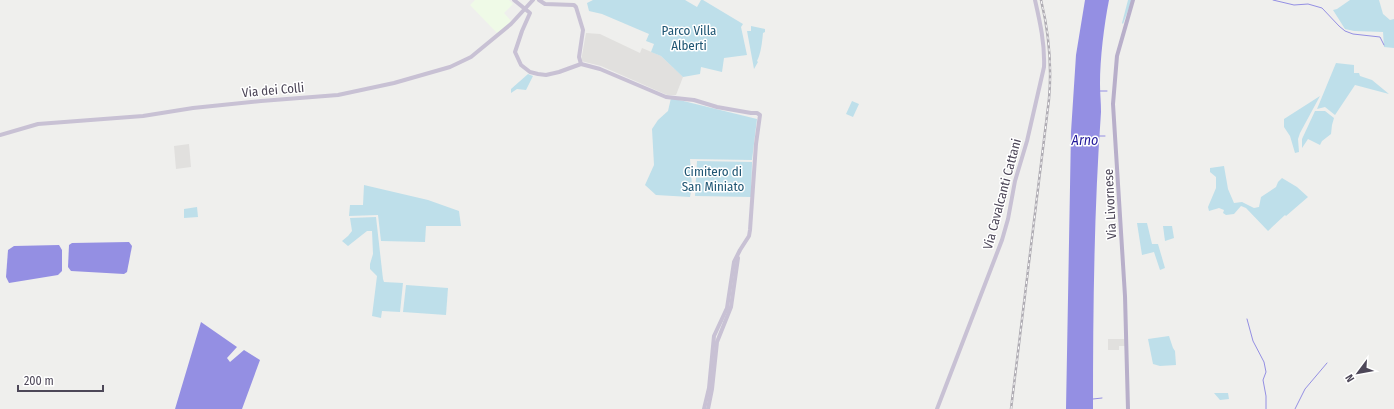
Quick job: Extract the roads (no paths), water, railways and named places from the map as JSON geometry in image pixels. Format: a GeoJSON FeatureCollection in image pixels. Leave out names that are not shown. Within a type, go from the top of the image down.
{"type":"FeatureCollection","features":[{"type":"Feature","properties":{"kind":"main road","name":"Via Livornese"},"geometry":{"type":"LineString","coordinates":[[1128,409],[1125,296],[1113,104],[1117,56],[1133,0]]}},
{"type":"Feature","properties":{"kind":"street"},"geometry":{"type":"LineString","coordinates":[[514,0],[530,13],[522,30],[515,52],[521,65],[530,72],[546,75],[581,64],[600,69],[666,97],[694,100],[717,107],[751,113],[760,117],[756,144],[749,236],[734,262],[727,308],[714,336],[709,388],[704,409]]}},
{"type":"Feature","properties":{"kind":"street","name":"Via dei Colli"},"geometry":{"type":"LineString","coordinates":[[0,135],[38,124],[142,116],[193,108],[338,95],[387,85],[433,72],[464,60],[491,42],[520,16],[533,0]]}},
{"type":"Feature","properties":{"kind":"street"},"geometry":{"type":"LineString","coordinates":[[539,0],[545,4],[574,5],[576,7],[583,30],[579,57],[581,64]]}},
{"type":"Feature","properties":{"kind":"street","name":"Via Cavalcanti Cattani"},"geometry":{"type":"LineString","coordinates":[[937,409],[1002,240],[1008,219],[1015,181],[1027,141],[1044,67],[1042,34],[1035,0]]}},
{"type":"Feature","properties":{"kind":"street"},"geometry":{"type":"LineString","coordinates":[[519,5],[521,9],[520,16]]}},
{"type":"Feature","properties":{"kind":"street"},"geometry":{"type":"LineString","coordinates":[[708,409],[712,389],[717,342],[731,307],[740,250]]}},
{"type":"Feature","properties":{"kind":"water","name":"Arno"},"geometry":{"type":"Polygon","coordinates":[[[1085,0],[1109,0],[1105,20],[1100,74],[1101,112],[1094,260],[1093,409],[1066,409],[1071,132],[1076,55],[1085,0]]]}},
{"type":"Feature","properties":{"kind":"water"},"geometry":{"type":"Polygon","coordinates":[[[129,242],[132,246],[127,272],[124,274],[71,271],[68,267],[69,245],[72,243],[129,242]]]}},
{"type":"Feature","properties":{"kind":"water"},"geometry":{"type":"Polygon","coordinates":[[[59,245],[62,250],[62,271],[58,275],[9,283],[6,277],[8,250],[14,246],[59,245]]]}},
{"type":"Feature","properties":{"kind":"water"},"geometry":{"type":"Polygon","coordinates":[[[201,322],[237,347],[227,358],[230,362],[244,350],[260,360],[242,409],[175,409],[201,322]]]}},
{"type":"Feature","properties":{"kind":"waterway"},"geometry":{"type":"LineString","coordinates":[[1273,0],[1294,5],[1308,4],[1322,8],[1345,31],[1353,34],[1380,37],[1384,45]]}},
{"type":"Feature","properties":{"kind":"waterway"},"geometry":{"type":"LineString","coordinates":[[1100,91],[1107,91]]}},
{"type":"Feature","properties":{"kind":"waterway"},"geometry":{"type":"LineString","coordinates":[[1099,136],[1105,136]]}},
{"type":"Feature","properties":{"kind":"waterway"},"geometry":{"type":"LineString","coordinates":[[1247,319],[1253,341],[1264,362],[1266,372],[1263,380],[1266,396],[1266,409]]}},
{"type":"Feature","properties":{"kind":"waterway"},"geometry":{"type":"LineString","coordinates":[[1295,409],[1305,389],[1327,363]]}},
{"type":"Feature","properties":{"kind":"waterway"},"geometry":{"type":"LineString","coordinates":[[1093,399],[1102,398]]}},
{"type":"Feature","properties":{"kind":"railway"},"geometry":{"type":"LineString","coordinates":[[1011,409],[1049,99],[1049,49],[1041,0]]}},
{"type":"Feature","properties":{"kind":"park label","name":"Parco Villa Alberti"},"geometry":{"type":"Point","coordinates":[689,38]}},
{"type":"Feature","properties":{"kind":"park label","name":"Cimitero di San Miniato"},"geometry":{"type":"Point","coordinates":[713,178]}}]}
